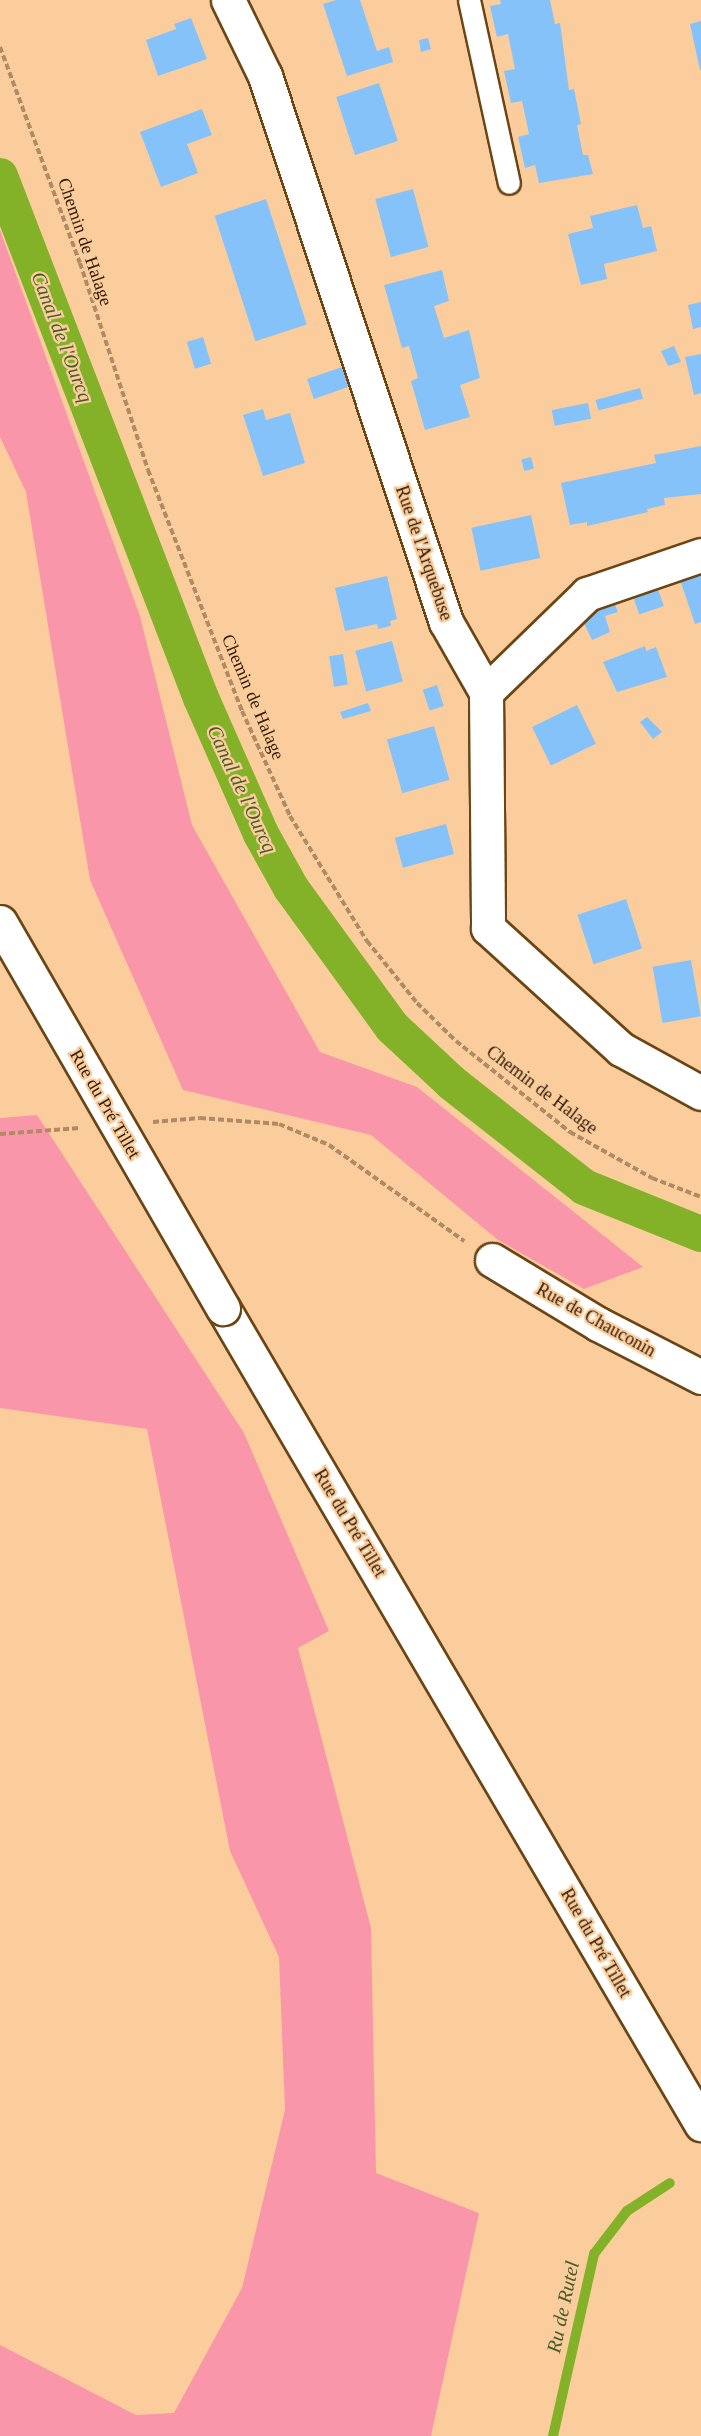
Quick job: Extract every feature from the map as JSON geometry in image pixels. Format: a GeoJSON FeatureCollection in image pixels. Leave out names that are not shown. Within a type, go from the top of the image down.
{"type":"FeatureCollection","features":[{"type":"Feature","properties":{"kind":"street","name":"Rue de l'Arquebuse"},"geometry":{"type":"LineString","coordinates":[[228,0],[264,76],[446,622],[486,692],[488,928],[621,1049],[701,1093]]}},
{"type":"Feature","properties":{"kind":"street"},"geometry":{"type":"LineString","coordinates":[[486,692],[587,594],[701,555]]}},
{"type":"Feature","properties":{"kind":"street","name":"Rue du Pré Tillet"},"geometry":{"type":"LineString","coordinates":[[0,922],[223,1308],[701,2124]]}},
{"type":"Feature","properties":{"kind":"street","name":"Rue de Chauconin"},"geometry":{"type":"LineString","coordinates":[[492,1260],[598,1324],[701,1377]]}},
{"type":"Feature","properties":{"kind":"lane"},"geometry":{"type":"LineString","coordinates":[[469,0],[509,183]]}},
{"type":"Feature","properties":{"kind":"path","name":"Chemin de Halage"},"geometry":{"type":"LineString","coordinates":[[0,47],[80,263],[148,470],[242,711],[290,816],[367,941],[417,1003],[456,1041],[570,1132],[652,1178],[701,1197]]}},
{"type":"Feature","properties":{"kind":"path"},"geometry":{"type":"LineString","coordinates":[[145,1122],[201,1118],[279,1124],[329,1145],[492,1260]]}},
{"type":"Feature","properties":{"kind":"path"},"geometry":{"type":"LineString","coordinates":[[0,1134],[90,1127]]}},
{"type":"Feature","properties":{"kind":"shaded area"},"geometry":{"type":"Polygon","coordinates":[[[0,230],[140,616],[192,825],[320,1052],[417,1087],[643,1267],[584,1289],[498,1240],[371,1135],[183,1090],[90,880],[26,492],[0,437],[0,230]]]}},
{"type":"Feature","properties":{"kind":"shaded area"},"geometry":{"type":"Polygon","coordinates":[[[37,1115],[244,1433],[329,1631],[298,1648],[371,1928],[376,2173],[479,2213],[431,2436],[0,2436],[0,2345],[136,2415],[174,2413],[242,2288],[285,2110],[279,1957],[230,1851],[147,1429],[0,1408],[0,1118],[37,1115]]]}},
{"type":"Feature","properties":{"kind":"building"},"geometry":{"type":"Polygon","coordinates":[[[336,0],[360,0],[377,51],[389,47],[393,62],[347,76],[323,4],[336,0]]]}},
{"type":"Feature","properties":{"kind":"building"},"geometry":{"type":"Polygon","coordinates":[[[500,0],[550,0],[555,24],[560,23],[569,90],[574,89],[581,124],[577,125],[583,155],[588,155],[593,174],[539,183],[535,165],[525,168],[518,137],[529,134],[522,101],[511,103],[504,71],[515,69],[508,34],[497,37],[490,6],[501,4],[500,0]]]}},
{"type":"Feature","properties":{"kind":"building"},"geometry":{"type":"Polygon","coordinates":[[[191,18],[207,59],[158,76],[146,40],[176,29],[174,24],[191,18]]]}},
{"type":"Feature","properties":{"kind":"building"},"geometry":{"type":"Polygon","coordinates":[[[701,21],[701,70],[700,70],[690,24],[701,21]]]}},
{"type":"Feature","properties":{"kind":"building"},"geometry":{"type":"Polygon","coordinates":[[[428,38],[431,49],[421,52],[419,40],[428,38]]]}},
{"type":"Feature","properties":{"kind":"building"},"geometry":{"type":"Polygon","coordinates":[[[379,83],[398,141],[355,155],[336,97],[379,83]]]}},
{"type":"Feature","properties":{"kind":"building"},"geometry":{"type":"Polygon","coordinates":[[[202,109],[212,135],[187,144],[198,173],[161,187],[140,132],[202,109]]]}},
{"type":"Feature","properties":{"kind":"building"},"geometry":{"type":"Polygon","coordinates":[[[413,189],[429,247],[391,257],[375,199],[413,189]]]}},
{"type":"Feature","properties":{"kind":"building"},"geometry":{"type":"Polygon","coordinates":[[[266,199],[307,325],[255,341],[215,216],[266,199]]]}},
{"type":"Feature","properties":{"kind":"building"},"geometry":{"type":"Polygon","coordinates":[[[637,205],[643,228],[651,226],[657,251],[604,264],[607,279],[581,285],[568,234],[593,228],[590,216],[637,205]]]}},
{"type":"Feature","properties":{"kind":"building"},"geometry":{"type":"Polygon","coordinates":[[[442,270],[449,301],[434,306],[444,338],[469,330],[480,378],[460,385],[470,417],[425,430],[411,381],[418,378],[409,346],[402,348],[384,285],[442,270]]]}},
{"type":"Feature","properties":{"kind":"building"},"geometry":{"type":"Polygon","coordinates":[[[701,302],[701,327],[693,329],[688,305],[701,302]]]}},
{"type":"Feature","properties":{"kind":"building"},"geometry":{"type":"Polygon","coordinates":[[[203,337],[211,364],[195,369],[187,342],[203,337]]]}},
{"type":"Feature","properties":{"kind":"building"},"geometry":{"type":"Polygon","coordinates":[[[674,346],[681,362],[668,366],[661,351],[674,346]]]}},
{"type":"Feature","properties":{"kind":"building"},"geometry":{"type":"Polygon","coordinates":[[[701,354],[701,393],[694,395],[685,357],[701,354]]]}},
{"type":"Feature","properties":{"kind":"building"},"geometry":{"type":"Polygon","coordinates":[[[342,367],[349,387],[314,399],[307,379],[342,367]]]}},
{"type":"Feature","properties":{"kind":"building"},"geometry":{"type":"Polygon","coordinates":[[[640,388],[643,399],[598,411],[596,400],[640,388]]]}},
{"type":"Feature","properties":{"kind":"building"},"geometry":{"type":"Polygon","coordinates":[[[588,403],[591,419],[555,426],[552,410],[588,403]]]}},
{"type":"Feature","properties":{"kind":"building"},"geometry":{"type":"Polygon","coordinates":[[[263,409],[266,420],[290,413],[305,463],[263,476],[243,415],[263,409]]]}},
{"type":"Feature","properties":{"kind":"building"},"geometry":{"type":"Polygon","coordinates":[[[701,446],[701,494],[664,498],[665,505],[647,509],[648,512],[587,526],[587,522],[570,525],[561,483],[656,463],[654,455],[701,446]]]}},
{"type":"Feature","properties":{"kind":"building"},"geometry":{"type":"Polygon","coordinates":[[[531,457],[534,469],[524,471],[521,459],[531,457]]]}},
{"type":"Feature","properties":{"kind":"building"},"geometry":{"type":"Polygon","coordinates":[[[531,515],[540,558],[480,571],[471,528],[531,515]]]}},
{"type":"Feature","properties":{"kind":"building"},"geometry":{"type":"Polygon","coordinates":[[[701,573],[701,622],[695,624],[680,580],[701,573]]]}},
{"type":"Feature","properties":{"kind":"building"},"geometry":{"type":"Polygon","coordinates":[[[387,576],[397,619],[390,621],[391,626],[378,629],[377,624],[345,631],[335,588],[387,576]]]}},
{"type":"Feature","properties":{"kind":"building"},"geometry":{"type":"Polygon","coordinates":[[[658,589],[664,606],[639,614],[633,597],[658,589]]]}},
{"type":"Feature","properties":{"kind":"building"},"geometry":{"type":"Polygon","coordinates":[[[614,602],[618,612],[605,616],[610,632],[592,640],[581,617],[614,602]]]}},
{"type":"Feature","properties":{"kind":"building"},"geometry":{"type":"Polygon","coordinates":[[[392,641],[403,682],[366,691],[355,651],[392,641]]]}},
{"type":"Feature","properties":{"kind":"building"},"geometry":{"type":"Polygon","coordinates":[[[645,646],[646,651],[656,647],[667,677],[617,692],[603,662],[645,646]]]}},
{"type":"Feature","properties":{"kind":"building"},"geometry":{"type":"Polygon","coordinates":[[[343,654],[348,685],[334,687],[329,656],[343,654]]]}},
{"type":"Feature","properties":{"kind":"building"},"geometry":{"type":"Polygon","coordinates":[[[437,685],[444,706],[430,711],[423,690],[437,685]]]}},
{"type":"Feature","properties":{"kind":"building"},"geometry":{"type":"Polygon","coordinates":[[[368,703],[371,711],[343,719],[340,712],[368,703]]]}},
{"type":"Feature","properties":{"kind":"building"},"geometry":{"type":"Polygon","coordinates":[[[577,705],[596,744],[551,766],[532,727],[577,705]]]}},
{"type":"Feature","properties":{"kind":"building"},"geometry":{"type":"Polygon","coordinates":[[[647,717],[662,732],[653,739],[640,722],[647,717]]]}},
{"type":"Feature","properties":{"kind":"building"},"geometry":{"type":"Polygon","coordinates":[[[434,726],[449,780],[402,793],[387,740],[434,726]]]}},
{"type":"Feature","properties":{"kind":"building"},"geometry":{"type":"Polygon","coordinates":[[[446,824],[454,854],[403,868],[395,838],[446,824]]]}},
{"type":"Feature","properties":{"kind":"building"},"geometry":{"type":"Polygon","coordinates":[[[626,899],[642,948],[594,964],[577,915],[626,899]]]}},
{"type":"Feature","properties":{"kind":"building"},"geometry":{"type":"Polygon","coordinates":[[[691,960],[701,1016],[662,1023],[653,967],[691,960]]]}},
{"type":"Feature","properties":{"kind":"waterway","name":"Canal de l'Ourcq"},"geometry":{"type":"LineString","coordinates":[[0,176],[201,698],[261,834],[291,888],[392,1027],[452,1083],[584,1187],[701,1234]]}},
{"type":"Feature","properties":{"kind":"waterway","name":"Ru de Rutel"},"geometry":{"type":"LineString","coordinates":[[553,2436],[594,2254],[627,2211],[670,2183]]}}]}
